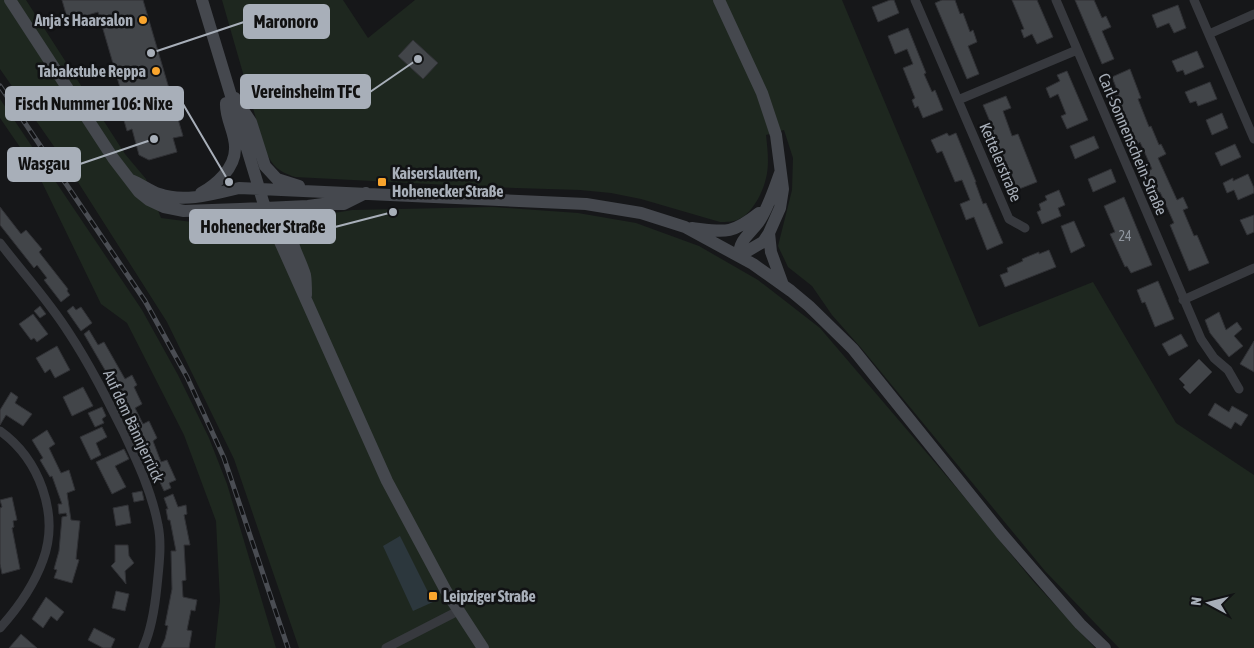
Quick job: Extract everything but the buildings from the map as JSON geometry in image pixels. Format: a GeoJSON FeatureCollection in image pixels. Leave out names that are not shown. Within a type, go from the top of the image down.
{"type":"FeatureCollection","features":[{"type":"Feature","properties":{"kind":"main road"},"geometry":{"type":"LineString","coordinates":[[10,0],[113,158],[140,192],[149,200],[164,207],[184,211],[344,204],[366,193]]}},
{"type":"Feature","properties":{"kind":"main road"},"geometry":{"type":"LineString","coordinates":[[202,0],[264,208],[387,481],[458,611],[483,648]]}},
{"type":"Feature","properties":{"kind":"main road"},"geometry":{"type":"LineString","coordinates":[[719,0],[762,93],[776,135],[783,189],[780,208],[769,233],[763,242],[739,256]]}},
{"type":"Feature","properties":{"kind":"main road"},"geometry":{"type":"LineString","coordinates":[[194,197],[214,186],[230,164],[235,149],[226,110],[227,86]]}},
{"type":"Feature","properties":{"kind":"main road"},"geometry":{"type":"LineString","coordinates":[[227,86],[251,122],[265,166],[277,179],[313,190]]}},
{"type":"Feature","properties":{"kind":"main road"},"geometry":{"type":"LineString","coordinates":[[739,256],[739,248],[744,238],[758,223],[780,173]]}},
{"type":"Feature","properties":{"kind":"main road"},"geometry":{"type":"LineString","coordinates":[[132,180],[157,194],[170,197],[194,197],[239,188],[258,188],[586,204],[641,213],[685,227],[739,256],[783,285],[809,306],[853,349],[1001,533],[1080,624],[1104,648]]}},
{"type":"Feature","properties":{"kind":"main road"},"geometry":{"type":"LineString","coordinates":[[306,302],[305,276],[293,247],[290,232],[294,219],[308,206]]}},
{"type":"Feature","properties":{"kind":"main road"},"geometry":{"type":"LineString","coordinates":[[685,227],[729,231],[751,220],[765,209]]}},
{"type":"Feature","properties":{"kind":"main road"},"geometry":{"type":"LineString","coordinates":[[769,233],[771,252],[783,285]]}},
{"type":"Feature","properties":{"kind":"street","name":"Kettelerstraße"},"geometry":{"type":"LineString","coordinates":[[916,0],[1009,219],[1025,228]]}},
{"type":"Feature","properties":{"kind":"street","name":"Carl-Sonnenschein-Straße"},"geometry":{"type":"LineString","coordinates":[[1056,0],[1200,339],[1214,358],[1228,370],[1239,390]]}},
{"type":"Feature","properties":{"kind":"street"},"geometry":{"type":"LineString","coordinates":[[1194,0],[1254,139]]}},
{"type":"Feature","properties":{"kind":"street"},"geometry":{"type":"LineString","coordinates":[[1208,34],[1254,14]]}},
{"type":"Feature","properties":{"kind":"street"},"geometry":{"type":"LineString","coordinates":[[958,100],[1077,50]]}},
{"type":"Feature","properties":{"kind":"street","name":"Auf dem Bännjerrück"},"geometry":{"type":"LineString","coordinates":[[0,243],[70,333],[104,392],[149,490],[158,526],[160,560],[156,599],[148,637],[143,648]]}},
{"type":"Feature","properties":{"kind":"street"},"geometry":{"type":"LineString","coordinates":[[1183,300],[1254,268]]}},
{"type":"Feature","properties":{"kind":"street"},"geometry":{"type":"LineString","coordinates":[[0,430],[28,458],[43,487],[48,512],[49,536],[44,559],[34,581],[13,613],[0,628]]}},
{"type":"Feature","properties":{"kind":"street"},"geometry":{"type":"LineString","coordinates":[[386,648],[458,611]]}},
{"type":"Feature","properties":{"kind":"shaded area"},"geometry":{"type":"Polygon","coordinates":[[[0,0],[26,0],[125,154],[146,179],[161,218],[253,227],[352,210],[493,207],[578,213],[636,223],[699,246],[758,280],[820,328],[961,493],[1033,581],[1095,648],[299,648],[234,459],[167,322],[69,168],[0,69],[0,0]]]}},
{"type":"Feature","properties":{"kind":"shaded area"},"geometry":{"type":"Polygon","coordinates":[[[222,0],[343,0],[368,38],[415,0],[842,0],[979,327],[1093,282],[1176,423],[1254,475],[1254,648],[1119,648],[1045,571],[832,315],[812,286],[788,267],[778,246],[792,190],[793,158],[784,130],[766,135],[768,168],[762,191],[748,213],[730,222],[720,222],[641,199],[611,193],[295,177],[277,168],[265,150],[222,0]]]}},
{"type":"Feature","properties":{"kind":"shaded area"},"geometry":{"type":"Polygon","coordinates":[[[0,99],[142,310],[178,375],[209,438],[227,484],[276,648],[215,648],[220,601],[216,521],[184,435],[127,323],[101,304],[37,172],[0,118],[0,99]]]}},
{"type":"Feature","properties":{"kind":"shaded area"},"geometry":{"type":"Polygon","coordinates":[[[400,536],[433,602],[413,611],[383,546],[400,536]]]}},
{"type":"Feature","properties":{"kind":"railway"},"geometry":{"type":"LineString","coordinates":[[0,86],[145,301],[187,377],[224,458],[288,648]]}},
{"type":"Feature","properties":{"kind":"place","name":"Anja's Haarsalon"},"geometry":{"type":"Point","coordinates":[143,20]}},
{"type":"Feature","properties":{"kind":"place","name":"Maronoro"},"geometry":{"type":"Point","coordinates":[151,53]}},
{"type":"Feature","properties":{"kind":"place","name":"Vereinsheim TFC"},"geometry":{"type":"Point","coordinates":[418,59]}},
{"type":"Feature","properties":{"kind":"place","name":"Tabakstube Reppa"},"geometry":{"type":"Point","coordinates":[156,71]}},
{"type":"Feature","properties":{"kind":"place","name":"Wasgau"},"geometry":{"type":"Point","coordinates":[154,139]}},
{"type":"Feature","properties":{"kind":"place","name":"Fisch Nummer 106: Nixe"},"geometry":{"type":"Point","coordinates":[229,182]}},
{"type":"Feature","properties":{"kind":"place","name":"Kaiserslautern, Hohenecker Straße"},"geometry":{"type":"Point","coordinates":[382,182]}},
{"type":"Feature","properties":{"kind":"place","name":"Hohenecker Straße"},"geometry":{"type":"Point","coordinates":[393,212]}},
{"type":"Feature","properties":{"kind":"place","name":"Leipziger Straße"},"geometry":{"type":"Point","coordinates":[433,596]}}]}
